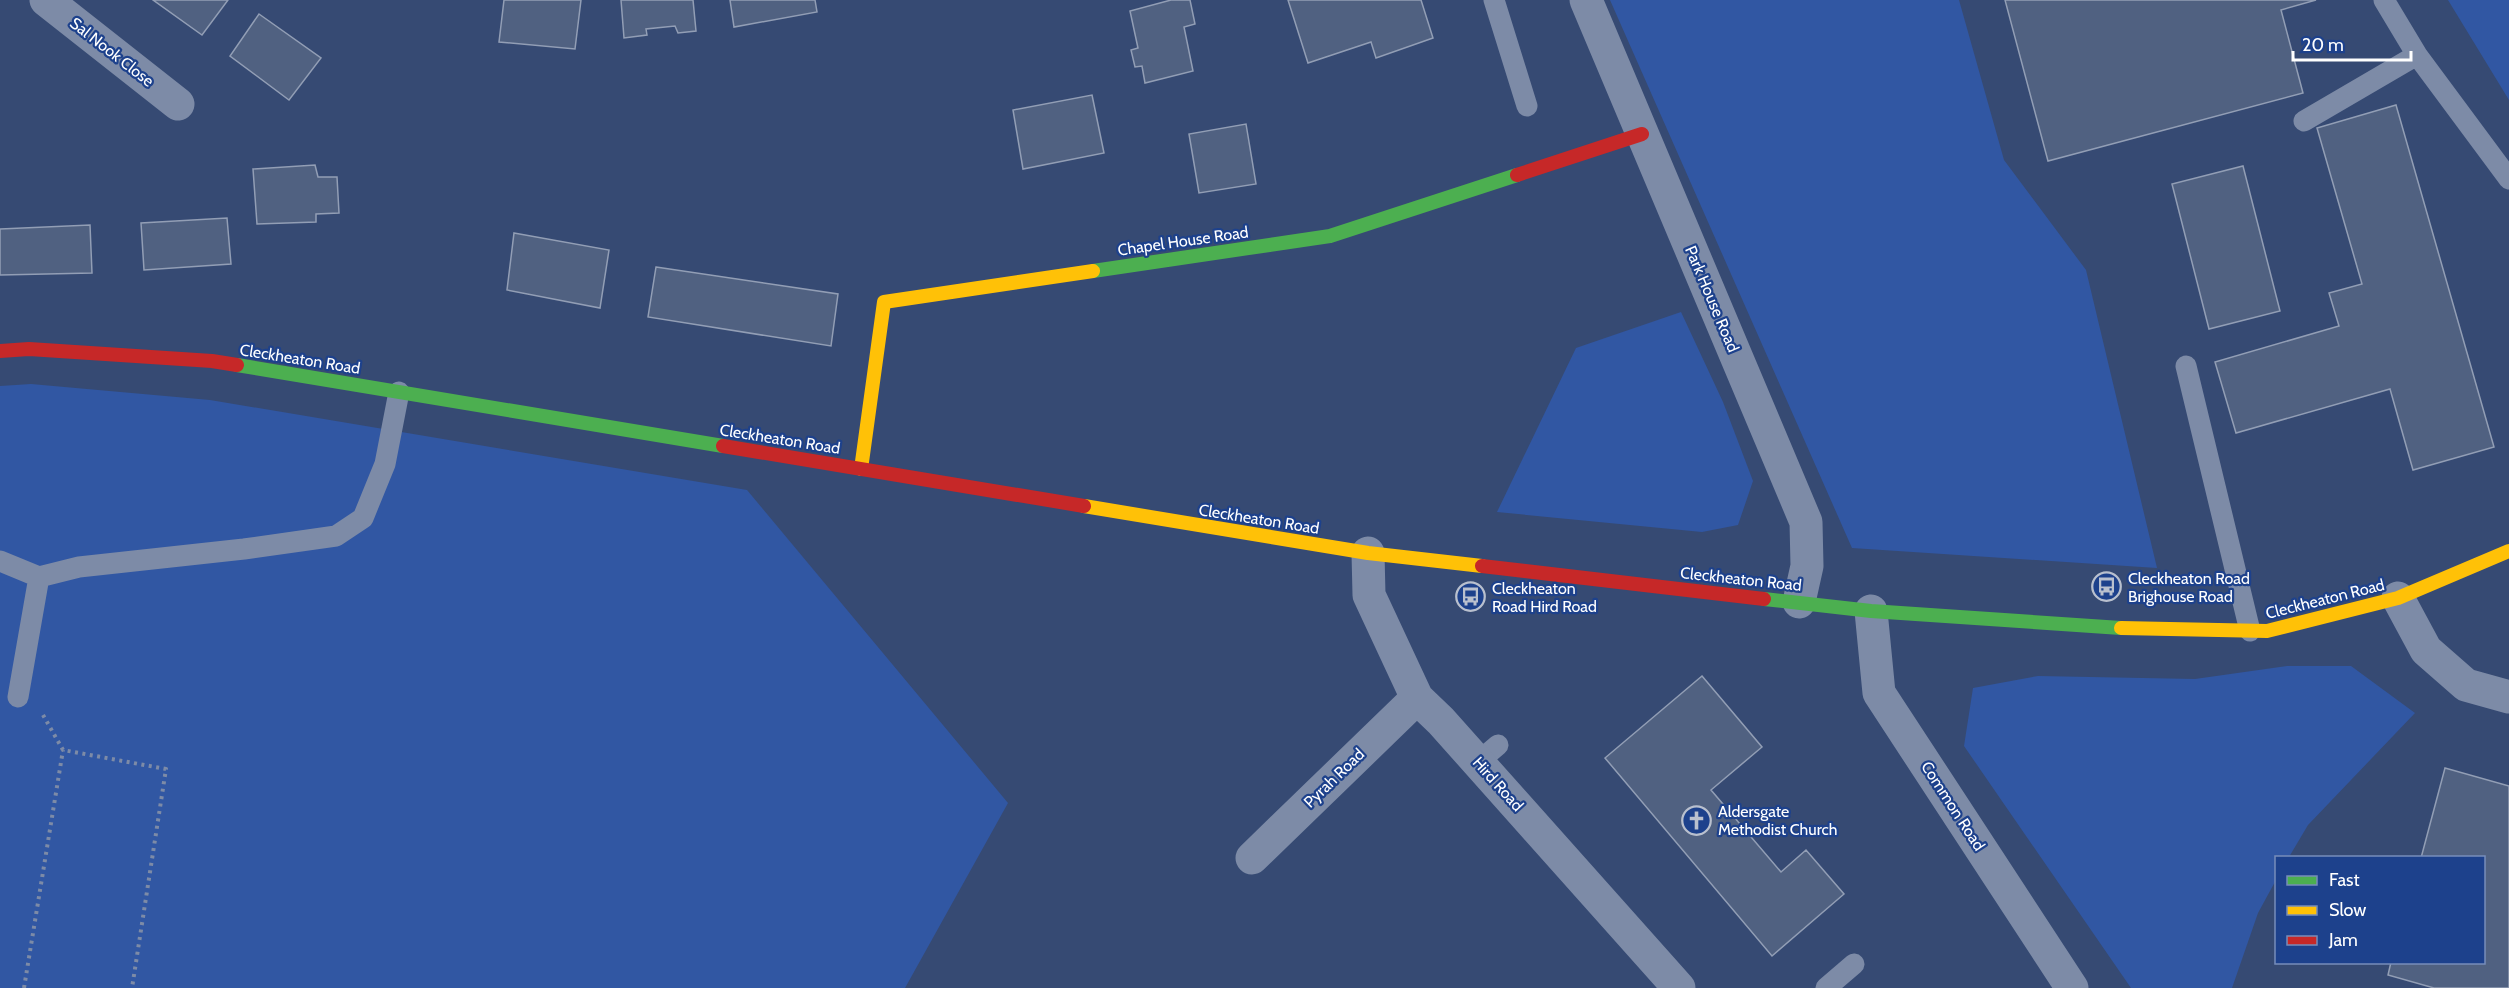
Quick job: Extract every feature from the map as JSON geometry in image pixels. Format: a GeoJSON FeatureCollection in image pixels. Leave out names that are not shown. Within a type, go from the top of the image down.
{"type":"FeatureCollection","features":[{"type":"Feature","properties":{"kind":"street","name":"Sal Nook Close"},"geometry":{"type":"LineString","coordinates":[[46,0],[178,105]]}},
{"type":"Feature","properties":{"kind":"street","name":"Park House Road"},"geometry":{"type":"LineString","coordinates":[[1586,0],[1806,522],[1807,566],[1798,602]]}},
{"type":"Feature","properties":{"kind":"street","name":"Chapel House Road"},"geometry":{"type":"LineString","coordinates":[[861,469],[884,302],[1330,236],[1642,134]]}},
{"type":"Feature","properties":{"kind":"street","name":"Cleckheaton Road"},"geometry":{"type":"LineString","coordinates":[[0,351],[29,349],[212,362],[1368,553],[1871,611],[2099,628],[2267,631],[2398,598],[2509,551]]}},
{"type":"Feature","properties":{"kind":"street","name":"Hird Road"},"geometry":{"type":"LineString","coordinates":[[1368,553],[1369,595],[1417,698],[1442,721],[1488,753],[1679,988]]}},
{"type":"Feature","properties":{"kind":"street"},"geometry":{"type":"LineString","coordinates":[[2398,598],[2426,650],[2466,685],[2509,697]]}},
{"type":"Feature","properties":{"kind":"street","name":"Common Road"},"geometry":{"type":"LineString","coordinates":[[1871,611],[1879,693],[2072,988]]}},
{"type":"Feature","properties":{"kind":"street","name":"Pyrah Road"},"geometry":{"type":"LineString","coordinates":[[1252,858],[1417,698]]}},
{"type":"Feature","properties":{"kind":"lane"},"geometry":{"type":"LineString","coordinates":[[1494,0],[1527,106]]}},
{"type":"Feature","properties":{"kind":"lane"},"geometry":{"type":"LineString","coordinates":[[2384,0],[2417,55],[2509,179]]}},
{"type":"Feature","properties":{"kind":"lane"},"geometry":{"type":"LineString","coordinates":[[2304,121],[2417,55]]}},
{"type":"Feature","properties":{"kind":"lane"},"geometry":{"type":"LineString","coordinates":[[2186,366],[2250,631]]}},
{"type":"Feature","properties":{"kind":"lane"},"geometry":{"type":"LineString","coordinates":[[0,561],[39,577],[79,567],[244,549],[336,536],[363,518],[385,464],[399,392]]}},
{"type":"Feature","properties":{"kind":"lane"},"geometry":{"type":"LineString","coordinates":[[18,697],[39,577]]}},
{"type":"Feature","properties":{"kind":"lane"},"geometry":{"type":"LineString","coordinates":[[1826,988],[1854,964]]}},
{"type":"Feature","properties":{"kind":"path"},"geometry":{"type":"LineString","coordinates":[[24,988],[63,750],[41,711]]}},
{"type":"Feature","properties":{"kind":"path"},"geometry":{"type":"LineString","coordinates":[[63,750],[166,769],[132,988]]}},
{"type":"Feature","properties":{"kind":"shaded area"},"geometry":{"type":"Polygon","coordinates":[[[1610,0],[1959,0],[2004,160],[2086,270],[2157,568],[1852,548],[1610,0]]]}},
{"type":"Feature","properties":{"kind":"shaded area"},"geometry":{"type":"Polygon","coordinates":[[[2448,0],[2509,0],[2509,100],[2448,0]]]}},
{"type":"Feature","properties":{"kind":"shaded area"},"geometry":{"type":"Polygon","coordinates":[[[1681,312],[1723,402],[1753,481],[1738,525],[1702,532],[1497,512],[1576,348],[1681,312]]]}},
{"type":"Feature","properties":{"kind":"shaded area"},"geometry":{"type":"Polygon","coordinates":[[[31,384],[210,400],[747,490],[1008,803],[905,988],[0,988],[0,386],[31,384]]]}},
{"type":"Feature","properties":{"kind":"shaded area"},"geometry":{"type":"Polygon","coordinates":[[[2287,666],[2351,666],[2415,713],[2308,825],[2290,856],[2275,856],[2275,882],[2258,913],[2232,988],[2131,988],[1964,746],[1973,688],[2038,676],[2195,679],[2287,666]]]}},
{"type":"Feature","properties":{"kind":"building"},"geometry":{"type":"Polygon","coordinates":[[[153,0],[228,0],[202,35],[153,0]]]}},
{"type":"Feature","properties":{"kind":"building"},"geometry":{"type":"Polygon","coordinates":[[[504,0],[581,0],[575,49],[499,42],[504,0]]]}},
{"type":"Feature","properties":{"kind":"building"},"geometry":{"type":"Polygon","coordinates":[[[621,0],[693,0],[696,31],[678,33],[675,26],[646,29],[647,35],[624,38],[621,0]]]}},
{"type":"Feature","properties":{"kind":"building"},"geometry":{"type":"Polygon","coordinates":[[[730,0],[815,0],[817,12],[734,27],[730,0]]]}},
{"type":"Feature","properties":{"kind":"building"},"geometry":{"type":"Polygon","coordinates":[[[1171,0],[1190,0],[1195,24],[1184,27],[1193,71],[1145,83],[1142,66],[1135,67],[1131,50],[1138,48],[1130,11],[1171,0]]]}},
{"type":"Feature","properties":{"kind":"building"},"geometry":{"type":"Polygon","coordinates":[[[1288,0],[1421,0],[1433,38],[1376,58],[1371,42],[1308,63],[1288,0]]]}},
{"type":"Feature","properties":{"kind":"building"},"geometry":{"type":"Polygon","coordinates":[[[2005,0],[2316,0],[2281,10],[2303,93],[2048,161],[2005,0]]]}},
{"type":"Feature","properties":{"kind":"building"},"geometry":{"type":"Polygon","coordinates":[[[259,14],[321,58],[289,100],[230,56],[259,14]]]}},
{"type":"Feature","properties":{"kind":"building"},"geometry":{"type":"Polygon","coordinates":[[[1092,95],[1104,153],[1023,169],[1013,110],[1092,95]]]}},
{"type":"Feature","properties":{"kind":"building"},"geometry":{"type":"Polygon","coordinates":[[[2396,105],[2494,447],[2413,470],[2390,389],[2236,433],[2215,362],[2339,326],[2329,293],[2362,284],[2317,128],[2396,105]]]}},
{"type":"Feature","properties":{"kind":"building"},"geometry":{"type":"Polygon","coordinates":[[[1246,124],[1256,184],[1199,193],[1189,134],[1246,124]]]}},
{"type":"Feature","properties":{"kind":"building"},"geometry":{"type":"Polygon","coordinates":[[[315,165],[318,177],[337,177],[339,213],[316,214],[316,222],[257,224],[253,169],[315,165]]]}},
{"type":"Feature","properties":{"kind":"building"},"geometry":{"type":"Polygon","coordinates":[[[2243,166],[2280,311],[2209,329],[2172,184],[2243,166]]]}},
{"type":"Feature","properties":{"kind":"building"},"geometry":{"type":"Polygon","coordinates":[[[227,218],[231,264],[144,270],[141,223],[227,218]]]}},
{"type":"Feature","properties":{"kind":"building"},"geometry":{"type":"Polygon","coordinates":[[[90,225],[92,273],[0,275],[0,229],[90,225]]]}},
{"type":"Feature","properties":{"kind":"building"},"geometry":{"type":"Polygon","coordinates":[[[514,233],[609,250],[600,308],[507,290],[514,233]]]}},
{"type":"Feature","properties":{"kind":"building"},"geometry":{"type":"Polygon","coordinates":[[[656,267],[838,294],[831,346],[648,317],[656,267]]]}},
{"type":"Feature","properties":{"kind":"building","name":"Aldersgate Methodist Church"},"geometry":{"type":"Polygon","coordinates":[[[1702,676],[1762,747],[1711,790],[1781,872],[1806,850],[1844,894],[1772,956],[1605,758],[1702,676]]]}},
{"type":"Feature","properties":{"kind":"building"},"geometry":{"type":"Polygon","coordinates":[[[2445,768],[2509,786],[2509,988],[2434,988],[2388,975],[2391,964],[2485,964],[2485,856],[2422,856],[2445,768]]]}},
{"type":"Feature","properties":{"kind":"traffic: fast"},"geometry":{"type":"LineString","coordinates":[[1093,271],[1330,236],[1517,175]]}},
{"type":"Feature","properties":{"kind":"traffic: fast"},"geometry":{"type":"LineString","coordinates":[[237,365],[723,446]]}},
{"type":"Feature","properties":{"kind":"traffic: fast"},"geometry":{"type":"LineString","coordinates":[[1764,599],[1871,611],[2121,628]]}},
{"type":"Feature","properties":{"kind":"traffic: slow"},"geometry":{"type":"LineString","coordinates":[[861,469],[884,302],[1093,271]]}},
{"type":"Feature","properties":{"kind":"traffic: slow"},"geometry":{"type":"LineString","coordinates":[[1084,506],[1368,553],[1482,566]]}},
{"type":"Feature","properties":{"kind":"traffic: slow"},"geometry":{"type":"LineString","coordinates":[[2121,628],[2267,631],[2398,598],[2509,551]]}},
{"type":"Feature","properties":{"kind":"traffic: jam"},"geometry":{"type":"LineString","coordinates":[[1517,175],[1642,134]]}},
{"type":"Feature","properties":{"kind":"traffic: jam"},"geometry":{"type":"LineString","coordinates":[[0,351],[29,349],[212,361],[237,365]]}},
{"type":"Feature","properties":{"kind":"traffic: jam"},"geometry":{"type":"LineString","coordinates":[[723,446],[1084,506]]}},
{"type":"Feature","properties":{"kind":"traffic: jam"},"geometry":{"type":"LineString","coordinates":[[1482,566],[1764,599]]}},
{"type":"Feature","properties":{"kind":"place","name":"Cleckheaton Road Brighouse Road"},"geometry":{"type":"Point","coordinates":[2107,587]}},
{"type":"Feature","properties":{"kind":"place","name":"Cleckheaton Road Hird Road"},"geometry":{"type":"Point","coordinates":[1471,597]}},
{"type":"Feature","properties":{"kind":"place","name":"Aldersgate Methodist Church"},"geometry":{"type":"Point","coordinates":[1697,820]}}]}
